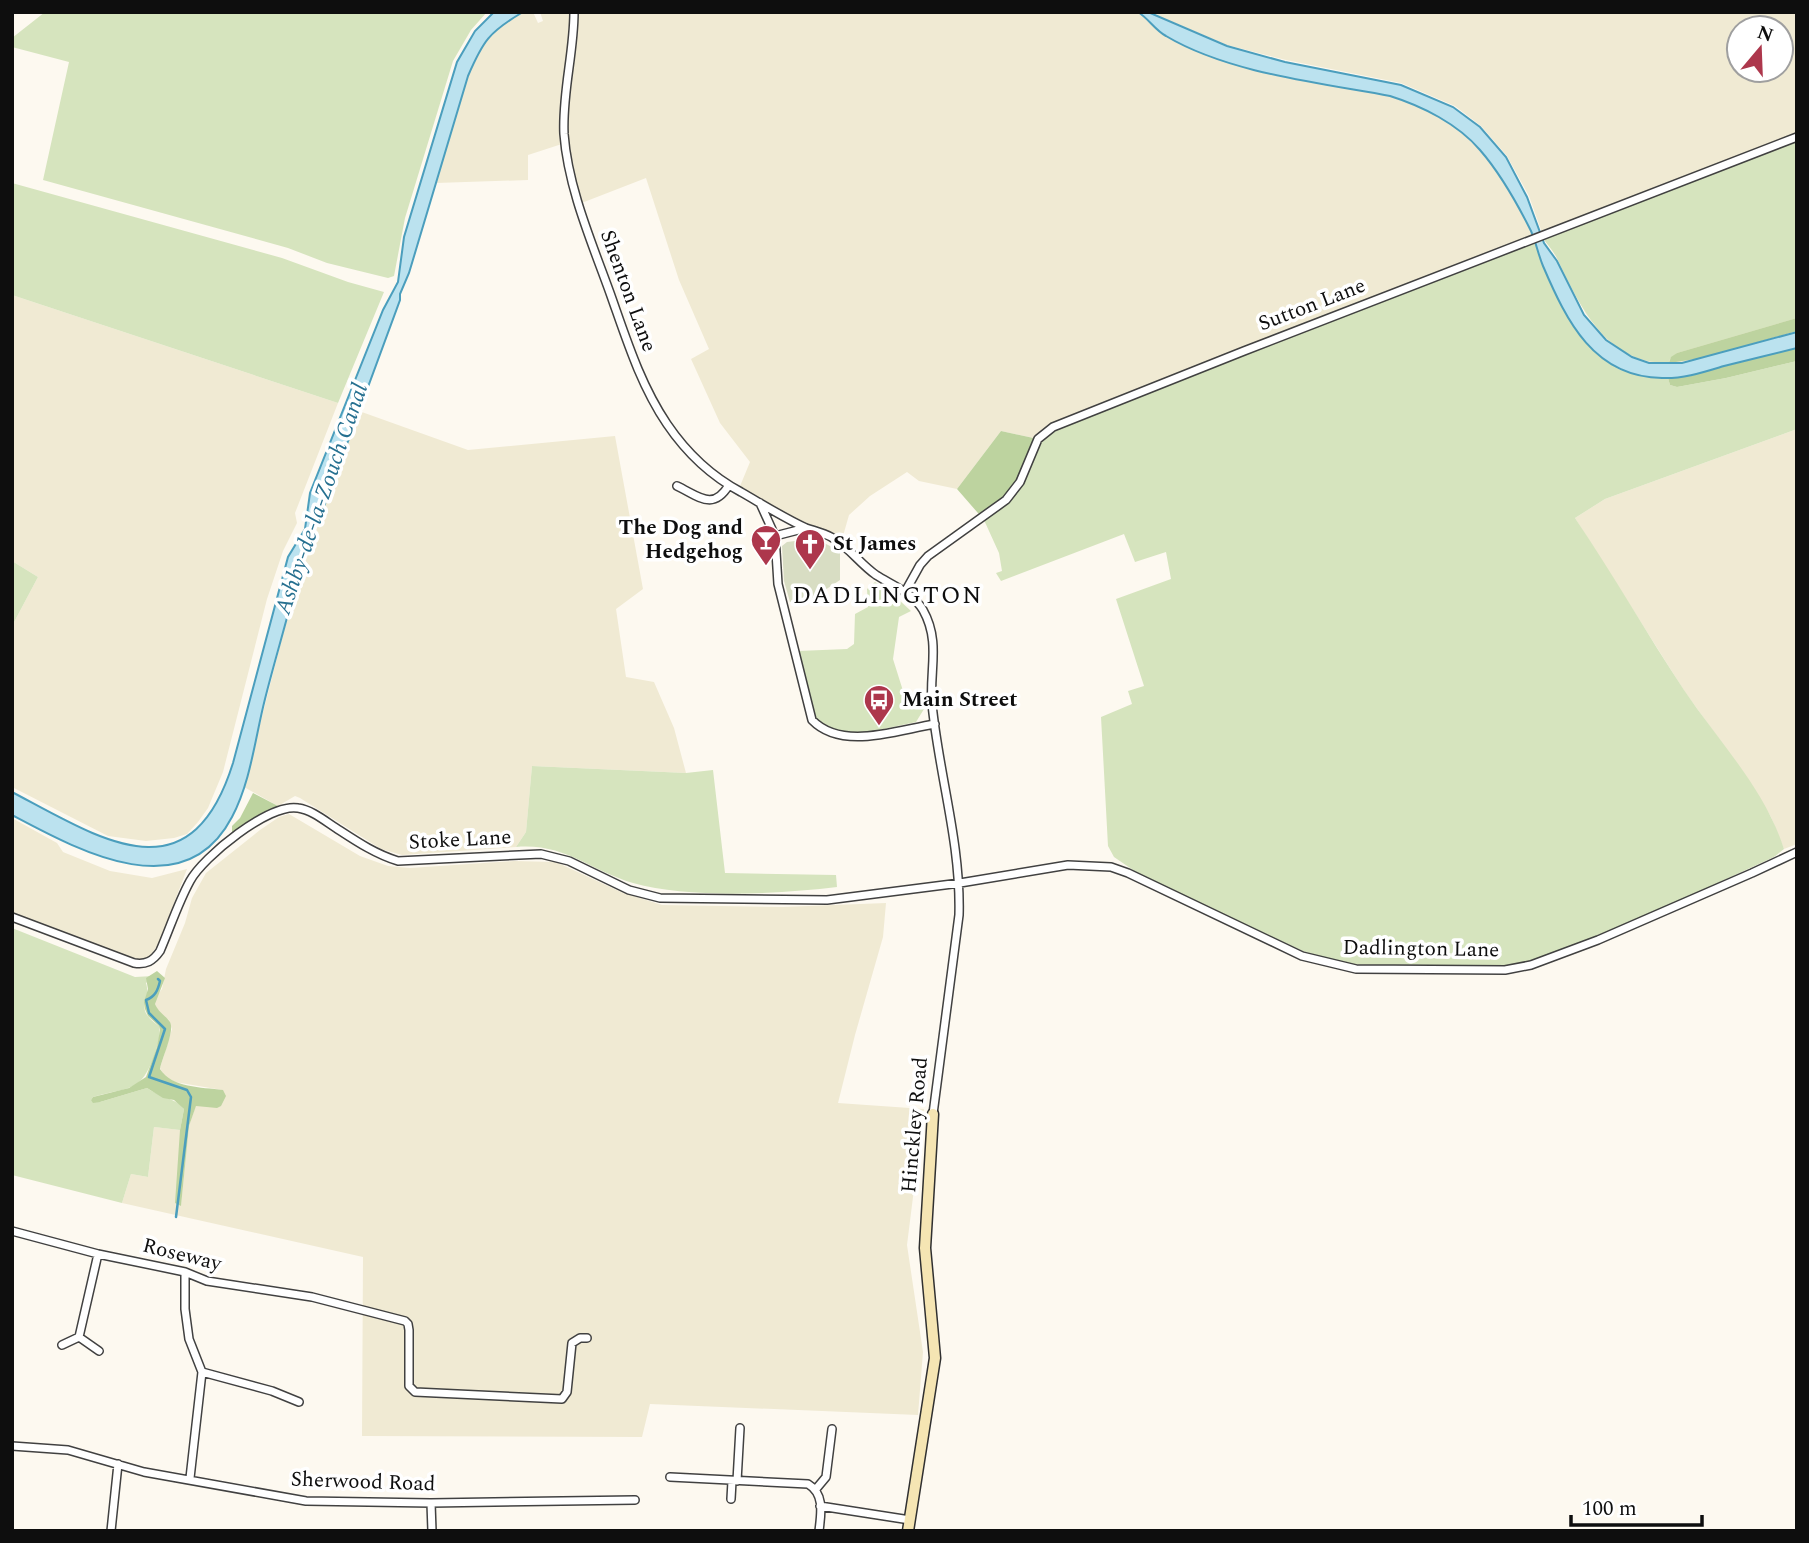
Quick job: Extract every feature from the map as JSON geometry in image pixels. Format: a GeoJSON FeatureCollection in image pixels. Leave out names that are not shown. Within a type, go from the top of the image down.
{"type":"FeatureCollection","features":[{"type":"Feature","properties":{"kind":"street","name":"Shenton Lane"},"geometry":{"type":"LineString","coordinates":[[574,12],[564,108],[564,136],[588,233],[628,346],[654,403],[696,460],[729,485],[806,528]]}},
{"type":"Feature","properties":{"kind":"street","name":"Sutton Lane"},"geometry":{"type":"LineString","coordinates":[[905,592],[928,556],[1006,500],[1020,482],[1038,439],[1053,427],[1797,137]]}},
{"type":"Feature","properties":{"kind":"street"},"geometry":{"type":"LineString","coordinates":[[677,486],[704,499],[713,500],[721,497],[729,485]]}},
{"type":"Feature","properties":{"kind":"street"},"geometry":{"type":"LineString","coordinates":[[683,502],[688,492]]}},
{"type":"Feature","properties":{"kind":"street"},"geometry":{"type":"LineString","coordinates":[[760,502],[775,536],[778,584],[812,720],[820,729],[833,735],[852,738],[934,724],[931,692],[934,668],[932,638],[923,609],[905,592],[873,573],[830,537],[806,528],[775,536]]}},
{"type":"Feature","properties":{"kind":"street","name":"Hinckley Road"},"geometry":{"type":"LineString","coordinates":[[909,1526],[935,1359],[925,1248],[933,1114],[959,915],[960,883],[950,804],[934,724]]}},
{"type":"Feature","properties":{"kind":"street","name":"Stoke Lane"},"geometry":{"type":"LineString","coordinates":[[12,917],[134,963],[148,962],[155,959],[160,951],[185,891],[200,865],[254,824],[281,809],[291,808],[308,811],[377,854],[398,861],[541,854],[569,861],[629,890],[660,898],[827,900],[960,883]]}},
{"type":"Feature","properties":{"kind":"street","name":"Dadlington Lane"},"geometry":{"type":"LineString","coordinates":[[960,883],[1068,865],[1111,867],[1293,952],[1330,964],[1356,969],[1505,970],[1531,965],[1598,940],[1797,852]]}},
{"type":"Feature","properties":{"kind":"street","name":"Roseway"},"geometry":{"type":"LineString","coordinates":[[12,1231],[98,1254],[186,1272],[206,1281],[312,1297],[399,1319],[408,1324],[410,1386],[415,1392],[425,1394],[562,1399],[567,1392],[572,1343],[580,1338],[587,1338]]}},
{"type":"Feature","properties":{"kind":"street"},"geometry":{"type":"LineString","coordinates":[[79,1338],[98,1254]]}},
{"type":"Feature","properties":{"kind":"street"},"geometry":{"type":"LineString","coordinates":[[186,1272],[185,1309],[189,1339],[202,1372],[190,1478]]}},
{"type":"Feature","properties":{"kind":"street"},"geometry":{"type":"LineString","coordinates":[[62,1345],[79,1338]]}},
{"type":"Feature","properties":{"kind":"street"},"geometry":{"type":"LineString","coordinates":[[79,1338],[99,1350]]}},
{"type":"Feature","properties":{"kind":"street"},"geometry":{"type":"LineString","coordinates":[[202,1372],[272,1391],[299,1402]]}},
{"type":"Feature","properties":{"kind":"street"},"geometry":{"type":"LineString","coordinates":[[731,1499],[740,1429]]}},
{"type":"Feature","properties":{"kind":"street"},"geometry":{"type":"LineString","coordinates":[[816,1489],[826,1477],[832,1429]]}},
{"type":"Feature","properties":{"kind":"street","name":"Sherwood Road"},"geometry":{"type":"LineString","coordinates":[[12,1446],[68,1450],[144,1472],[190,1478],[306,1501],[431,1503],[635,1500]]}},
{"type":"Feature","properties":{"kind":"street"},"geometry":{"type":"LineString","coordinates":[[111,1531],[118,1464]]}},
{"type":"Feature","properties":{"kind":"street"},"geometry":{"type":"LineString","coordinates":[[670,1476],[805,1484],[816,1489]]}},
{"type":"Feature","properties":{"kind":"street"},"geometry":{"type":"LineString","coordinates":[[816,1489],[820,1507],[819,1531]]}},
{"type":"Feature","properties":{"kind":"street"},"geometry":{"type":"LineString","coordinates":[[431,1503],[432,1531]]}},
{"type":"Feature","properties":{"kind":"street"},"geometry":{"type":"LineString","coordinates":[[820,1507],[909,1526]]}},
{"type":"Feature","properties":{"kind":"shaded area"},"geometry":{"type":"Polygon","coordinates":[[[523,12],[533,12],[538,23],[543,21],[540,12],[1143,12],[1183,37],[1398,92],[1485,145],[1538,237],[1038,439],[1001,431],[957,489],[919,481],[907,472],[870,496],[849,515],[841,543],[738,491],[750,462],[720,423],[691,359],[709,349],[679,280],[646,178],[579,204],[565,143],[528,155],[528,180],[436,183],[468,76],[478,53],[501,24],[523,12]]]}},
{"type":"Feature","properties":{"kind":"shaded area"},"geometry":{"type":"Polygon","coordinates":[[[1149,12],[1797,12],[1797,331],[1682,362],[1649,362],[1632,356],[1606,339],[1586,314],[1551,247],[1545,241],[1529,196],[1507,156],[1481,126],[1455,106],[1401,83],[1227,45],[1149,12]]]}},
{"type":"Feature","properties":{"kind":"shaded area"},"geometry":{"type":"Polygon","coordinates":[[[12,295],[338,403],[295,513],[297,523],[283,551],[267,599],[223,772],[208,808],[187,834],[146,841],[108,836],[12,787],[12,626],[38,577],[12,561],[12,295]]]}},
{"type":"Feature","properties":{"kind":"shaded area"},"geometry":{"type":"Polygon","coordinates":[[[359,411],[468,450],[615,436],[643,589],[616,609],[626,677],[654,682],[674,728],[686,773],[532,766],[526,832],[516,847],[402,855],[381,849],[300,798],[295,796],[278,806],[244,787],[307,540],[323,509],[359,411]]]}},
{"type":"Feature","properties":{"kind":"shaded area"},"geometry":{"type":"Polygon","coordinates":[[[1797,429],[1797,844],[1784,849],[1771,817],[1743,772],[1685,692],[1575,518],[1605,499],[1797,429]]]}},
{"type":"Feature","properties":{"kind":"shaded area"},"geometry":{"type":"Polygon","coordinates":[[[289,814],[360,856],[388,866],[410,868],[514,861],[556,862],[621,892],[662,905],[783,907],[886,903],[883,937],[838,1103],[924,1109],[907,1245],[923,1352],[918,1415],[650,1404],[642,1437],[362,1436],[363,1257],[122,1203],[131,1174],[148,1177],[154,1127],[181,1130],[181,1205],[189,1126],[196,1105],[204,1106],[222,1090],[175,1082],[165,1077],[160,1068],[172,1029],[169,1020],[159,1014],[155,1004],[156,997],[162,989],[166,969],[192,898],[206,873],[260,830],[279,817],[289,814]]]}},
{"type":"Feature","properties":{"kind":"shaded area"},"geometry":{"type":"Polygon","coordinates":[[[12,818],[57,843],[63,852],[110,871],[152,878],[187,869],[158,945],[147,960],[124,957],[12,915],[12,818]]]}},
{"type":"Feature","properties":{"kind":"green space"},"geometry":{"type":"Polygon","coordinates":[[[45,12],[487,12],[471,30],[453,61],[405,218],[394,276],[388,278],[327,263],[288,248],[43,180],[69,62],[12,47],[12,38],[45,12]]]}},
{"type":"Feature","properties":{"kind":"green space"},"geometry":{"type":"Polygon","coordinates":[[[1797,137],[1797,318],[1677,353],[1669,363],[1647,361],[1612,343],[1586,313],[1542,236],[1797,137]]]}},
{"type":"Feature","properties":{"kind":"green space"},"geometry":{"type":"Polygon","coordinates":[[[12,183],[282,258],[384,292],[338,403],[12,295],[12,183]]]}},
{"type":"Feature","properties":{"kind":"green space"},"geometry":{"type":"Polygon","coordinates":[[[1534,239],[1598,355],[1620,370],[1668,378],[1670,385],[1677,387],[1797,361],[1797,429],[1605,499],[1575,518],[1684,690],[1753,786],[1776,827],[1784,849],[1774,857],[1672,904],[1539,960],[1517,966],[1483,968],[1341,964],[1303,951],[1136,872],[1114,857],[1108,846],[1101,717],[1132,704],[1128,691],[1144,686],[1116,599],[1171,579],[1166,552],[1135,562],[1124,534],[1001,581],[996,573],[1002,571],[999,553],[984,520],[1038,439],[1053,427],[1534,239]]]}},
{"type":"Feature","properties":{"kind":"green space"},"geometry":{"type":"Polygon","coordinates":[[[1797,318],[1797,331],[1702,358],[1669,363],[1671,357],[1677,353],[1797,318]]]}},
{"type":"Feature","properties":{"kind":"green space"},"geometry":{"type":"Polygon","coordinates":[[[1797,348],[1797,361],[1726,378],[1677,387],[1670,385],[1668,378],[1690,375],[1797,348]]]}},
{"type":"Feature","properties":{"kind":"green space"},"geometry":{"type":"Polygon","coordinates":[[[1001,431],[1038,439],[1020,482],[984,520],[957,489],[1001,431]]]}},
{"type":"Feature","properties":{"kind":"green space"},"geometry":{"type":"Polygon","coordinates":[[[820,541],[840,551],[840,580],[813,598],[790,602],[784,581],[782,546],[787,542],[820,541]]]}},
{"type":"Feature","properties":{"kind":"green space"},"geometry":{"type":"Polygon","coordinates":[[[12,561],[38,577],[12,626],[12,561]]]}},
{"type":"Feature","properties":{"kind":"green space"},"geometry":{"type":"Polygon","coordinates":[[[875,582],[911,611],[899,617],[893,659],[904,694],[924,693],[924,709],[916,722],[851,736],[834,733],[813,719],[798,651],[847,649],[854,644],[855,614],[868,607],[867,589],[875,582]]]}},
{"type":"Feature","properties":{"kind":"green space"},"geometry":{"type":"Polygon","coordinates":[[[532,766],[686,773],[713,770],[725,873],[836,875],[837,887],[734,894],[656,888],[618,878],[564,853],[534,847],[516,847],[526,832],[532,766]]]}},
{"type":"Feature","properties":{"kind":"green space"},"geometry":{"type":"Polygon","coordinates":[[[253,793],[278,806],[232,835],[232,826],[240,818],[253,793]]]}},
{"type":"Feature","properties":{"kind":"green space"},"geometry":{"type":"Polygon","coordinates":[[[12,928],[135,977],[153,976],[146,983],[145,1009],[146,1014],[159,1026],[160,1033],[145,1076],[133,1086],[93,1097],[91,1100],[100,1102],[147,1088],[177,1102],[184,1109],[180,1130],[154,1127],[148,1177],[131,1174],[122,1203],[12,1175],[12,928]]]}},
{"type":"Feature","properties":{"kind":"green space"},"geometry":{"type":"Polygon","coordinates":[[[157,971],[165,978],[155,1004],[171,1026],[160,1069],[179,1083],[223,1090],[226,1096],[217,1108],[196,1106],[189,1126],[181,1206],[175,1203],[184,1109],[174,1100],[163,1098],[147,1088],[100,1102],[93,1103],[91,1100],[93,1097],[129,1088],[146,1077],[160,1030],[145,1009],[148,989],[146,978],[157,971]]]}},
{"type":"Feature","properties":{"kind":"water","name":"Ashby-de-la-Zouch Canal"},"geometry":{"type":"Polygon","coordinates":[[[494,12],[523,12],[488,38],[468,76],[400,300],[323,509],[307,540],[248,774],[232,817],[211,845],[187,860],[159,866],[129,864],[98,855],[67,843],[12,815],[12,792],[78,827],[110,840],[140,846],[168,845],[193,832],[215,806],[233,763],[288,557],[305,529],[310,493],[383,310],[398,282],[404,237],[457,62],[475,31],[494,12]]]}},
{"type":"Feature","properties":{"kind":"water"},"geometry":{"type":"Polygon","coordinates":[[[1138,12],[1148,12],[1227,46],[1285,62],[1401,85],[1453,107],[1480,127],[1506,157],[1527,197],[1544,243],[1557,261],[1584,315],[1606,340],[1632,357],[1649,363],[1682,363],[1797,332],[1797,348],[1678,377],[1638,375],[1618,368],[1586,343],[1573,326],[1552,287],[1531,231],[1514,199],[1487,159],[1461,132],[1427,111],[1390,96],[1275,75],[1217,59],[1166,36],[1138,12]]]}},
{"type":"Feature","properties":{"kind":"waterway"},"geometry":{"type":"LineString","coordinates":[[158,979],[160,981],[156,993],[146,1000],[149,1013],[165,1029],[149,1077],[187,1090],[191,1097],[176,1217]]}},
{"type":"Feature","properties":{"kind":"place","name":"The Dog and Hedgehog"},"geometry":{"type":"Point","coordinates":[766,567]}},
{"type":"Feature","properties":{"kind":"place","name":"St James"},"geometry":{"type":"Point","coordinates":[810,571]}},
{"type":"Feature","properties":{"kind":"place","name":"Main Street"},"geometry":{"type":"Point","coordinates":[879,727]}},
{"type":"Feature","properties":{"kind":"district","name":"DADLINGTON"},"geometry":{"type":"Point","coordinates":[888,596]}}]}
